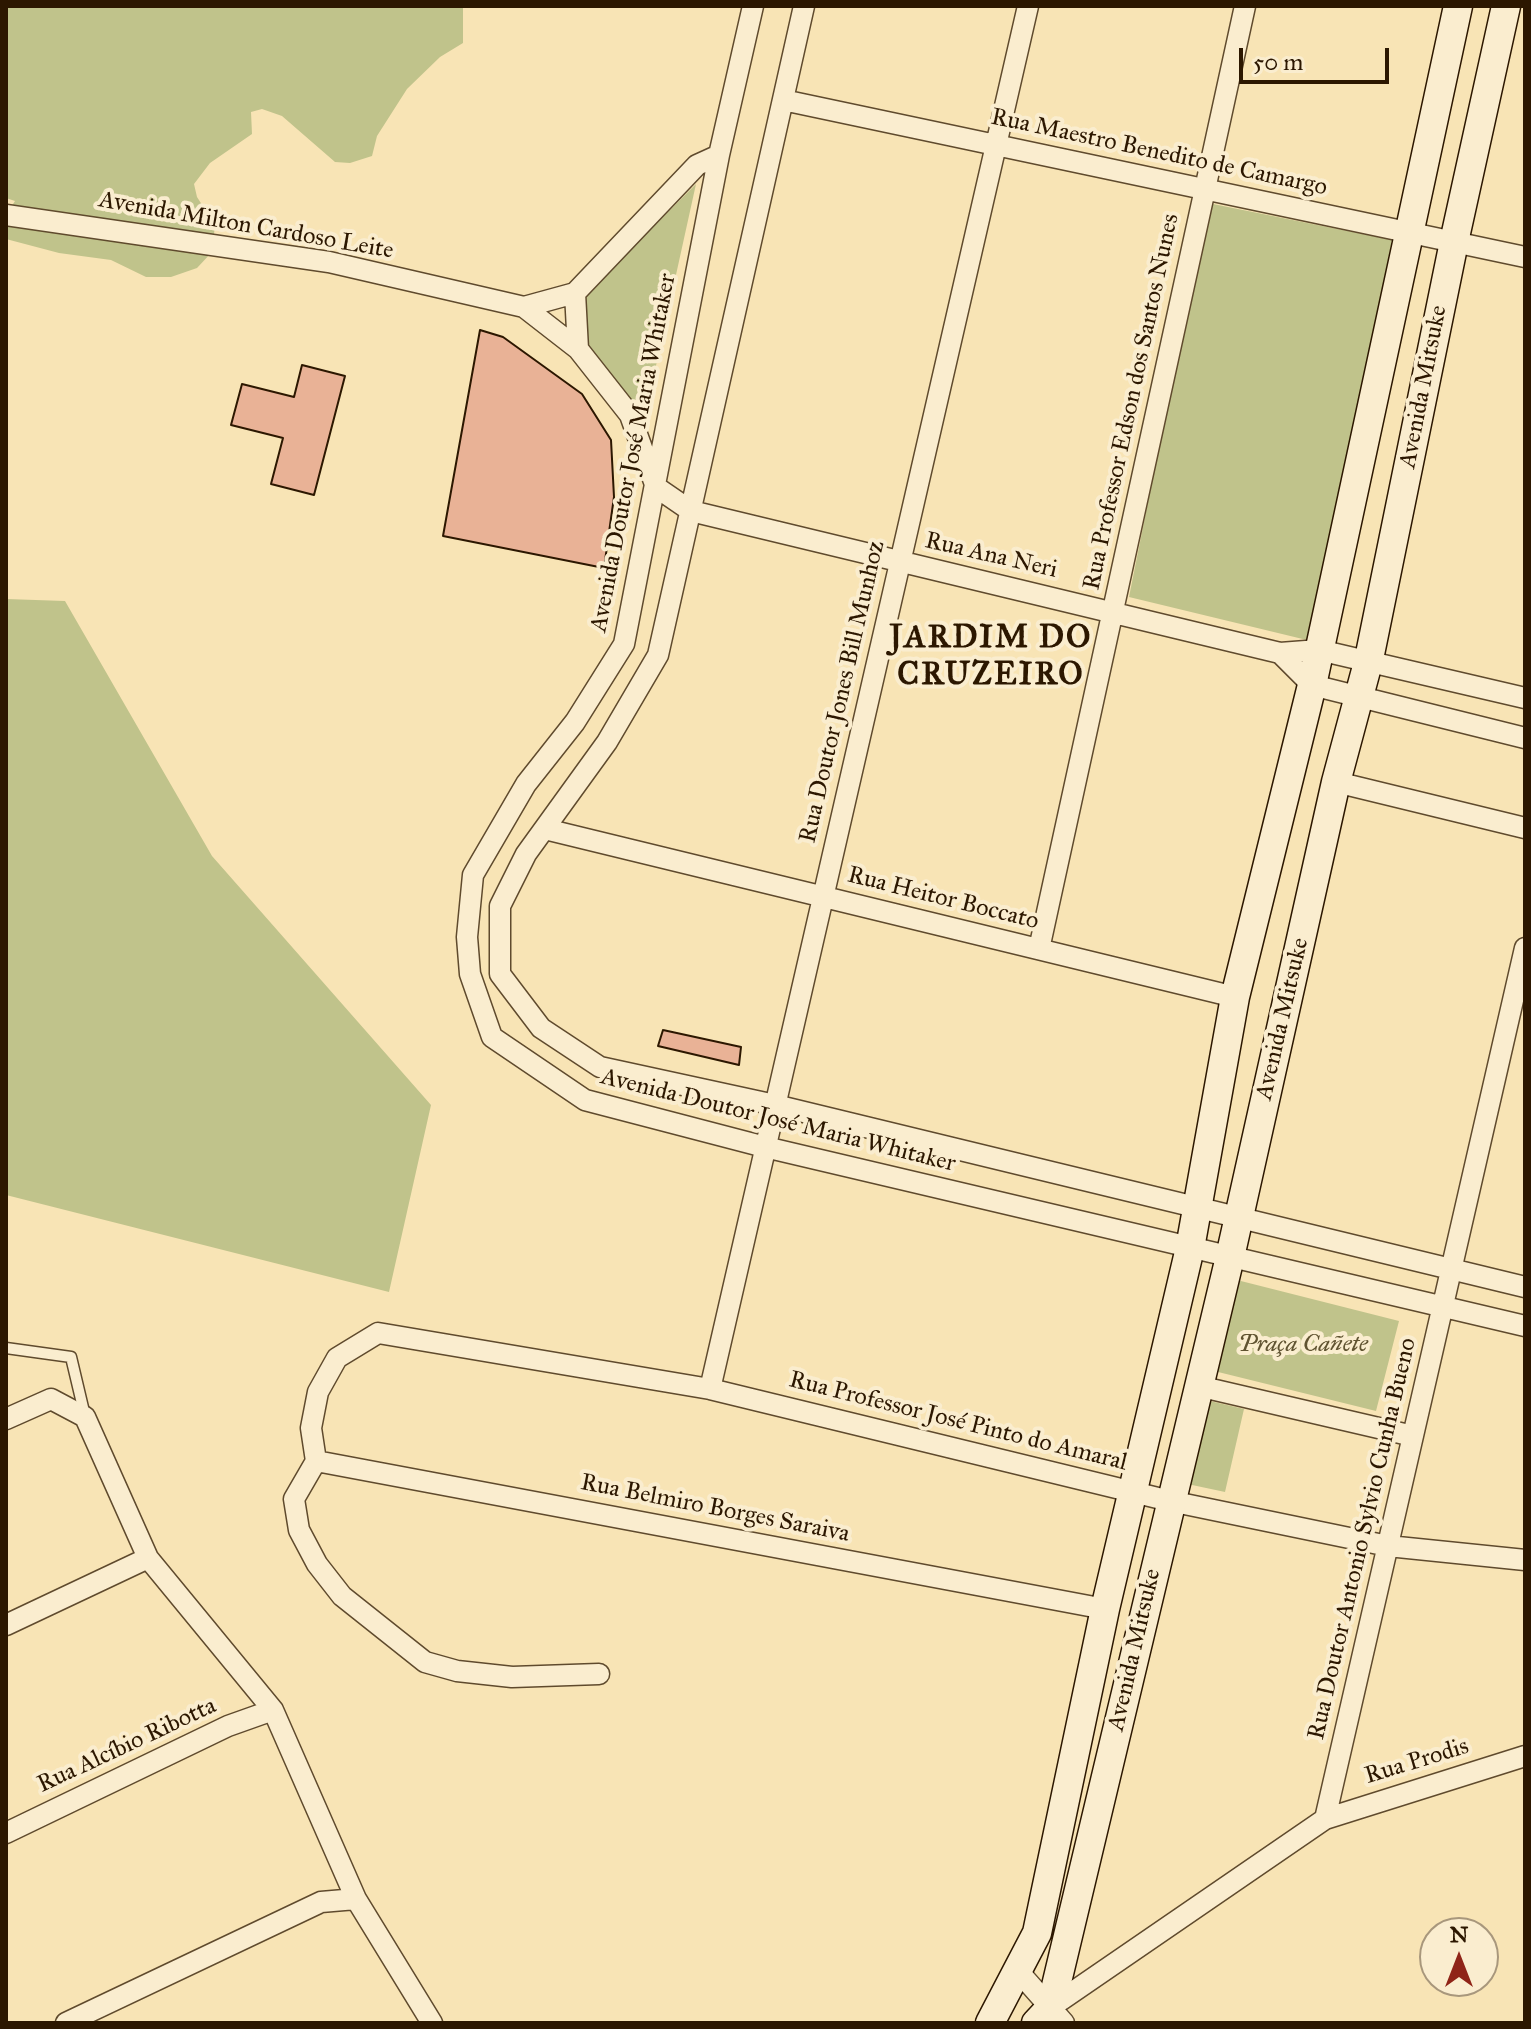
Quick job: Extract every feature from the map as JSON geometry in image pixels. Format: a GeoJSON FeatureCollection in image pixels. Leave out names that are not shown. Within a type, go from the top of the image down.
{"type":"FeatureCollection","features":[{"type":"Feature","properties":{"kind":"main road","name":"Avenida Mitsuke"},"geometry":{"type":"LineString","coordinates":[[990,2023],[1037,1933],[1108,1598],[1190,1248],[1235,997],[1312,685],[1458,6]]}},
{"type":"Feature","properties":{"kind":"main road","name":"Avenida Mitsuke"},"geometry":{"type":"LineString","coordinates":[[1050,2018],[1230,1257],[1336,782],[1369,659],[1454,242],[1506,6]]}},
{"type":"Feature","properties":{"kind":"main road"},"geometry":{"type":"LineString","coordinates":[[1108,1598],[1147,1598]]}},
{"type":"Feature","properties":{"kind":"street","name":"Avenida Doutor José Maria Whitaker"},"geometry":{"type":"LineString","coordinates":[[753,6],[719,155],[624,644],[575,722],[526,784],[473,875],[467,937],[470,974],[492,1037],[585,1100],[765,1147],[1525,1326]]}},
{"type":"Feature","properties":{"kind":"street","name":"Avenida Doutor José Maria Whitaker"},"geometry":{"type":"LineString","coordinates":[[804,6],[658,655],[607,742],[526,854],[500,906],[500,974],[541,1028],[600,1067],[775,1105],[1197,1210],[1525,1287]]}},
{"type":"Feature","properties":{"kind":"street","name":"Rua Doutor Jones Bill Munhoz"},"geometry":{"type":"LineString","coordinates":[[710,1389],[1028,6]]}},
{"type":"Feature","properties":{"kind":"street","name":"Rua Professor Edson dos Santos Nunes"},"geometry":{"type":"LineString","coordinates":[[1039,949],[1245,6]]}},
{"type":"Feature","properties":{"kind":"street","name":"Rua Maestro Benedito de Camargo"},"geometry":{"type":"LineString","coordinates":[[783,100],[1525,257]]}},
{"type":"Feature","properties":{"kind":"street"},"geometry":{"type":"LineString","coordinates":[[578,349],[575,293],[697,165],[719,155]]}},
{"type":"Feature","properties":{"kind":"street","name":"Avenida Milton Cardoso Leite"},"geometry":{"type":"LineString","coordinates":[[6,215],[329,262],[524,307],[578,349],[630,415],[656,487]]}},
{"type":"Feature","properties":{"kind":"street","name":"Avenida Milton Cardoso Leite"},"geometry":{"type":"LineString","coordinates":[[524,307],[575,293]]}},
{"type":"Feature","properties":{"kind":"street"},"geometry":{"type":"LineString","coordinates":[[656,487],[691,511]]}},
{"type":"Feature","properties":{"kind":"street","name":"Rua Ana Neri"},"geometry":{"type":"LineString","coordinates":[[691,511],[1280,653],[1319,650],[1369,659],[1525,698]]}},
{"type":"Feature","properties":{"kind":"street"},"geometry":{"type":"LineString","coordinates":[[1280,653],[1312,685],[1525,738]]}},
{"type":"Feature","properties":{"kind":"street"},"geometry":{"type":"LineString","coordinates":[[1336,782],[1525,828]]}},
{"type":"Feature","properties":{"kind":"street","name":"Rua Heitor Boccato"},"geometry":{"type":"LineString","coordinates":[[545,829],[1235,997]]}},
{"type":"Feature","properties":{"kind":"street","name":"Rua Doutor Antonio Sylvio Cunha Bueno"},"geometry":{"type":"LineString","coordinates":[[1325,1819],[1525,948]]}},
{"type":"Feature","properties":{"kind":"street","name":"Rua Professor José Pinto do Amaral"},"geometry":{"type":"LineString","coordinates":[[316,1461],[311,1428],[318,1392],[337,1358],[378,1333],[710,1389],[1170,1501],[1388,1546],[1525,1560]]}},
{"type":"Feature","properties":{"kind":"street"},"geometry":{"type":"LineString","coordinates":[[1198,1386],[1413,1436]]}},
{"type":"Feature","properties":{"kind":"street"},"geometry":{"type":"LineString","coordinates":[[6,1419],[51,1399],[85,1417],[148,1558],[273,1710],[356,1899],[432,2023]]}},
{"type":"Feature","properties":{"kind":"street"},"geometry":{"type":"LineString","coordinates":[[316,1461],[294,1499],[299,1530],[317,1564],[342,1596],[425,1662],[457,1671],[512,1677],[599,1674]]}},
{"type":"Feature","properties":{"kind":"street","name":"Rua Belmiro Borges Saraiva"},"geometry":{"type":"LineString","coordinates":[[316,1461],[1108,1598]]}},
{"type":"Feature","properties":{"kind":"street"},"geometry":{"type":"LineString","coordinates":[[6,1625],[148,1558]]}},
{"type":"Feature","properties":{"kind":"street","name":"Rua Alcíbio Ribotta"},"geometry":{"type":"LineString","coordinates":[[6,1833],[228,1726],[273,1710]]}},
{"type":"Feature","properties":{"kind":"street","name":"Rua Prodis"},"geometry":{"type":"LineString","coordinates":[[1325,1819],[1525,1756]]}},
{"type":"Feature","properties":{"kind":"street"},"geometry":{"type":"LineString","coordinates":[[1018,1971],[1050,2018],[1325,1819]]}},
{"type":"Feature","properties":{"kind":"street"},"geometry":{"type":"LineString","coordinates":[[66,2023],[321,1902],[356,1899]]}},
{"type":"Feature","properties":{"kind":"lane"},"geometry":{"type":"LineString","coordinates":[[6,1348],[71,1357],[85,1417]]}},
{"type":"Feature","properties":{"kind":"green space"},"geometry":{"type":"Polygon","coordinates":[[[6,6],[463,6],[463,43],[440,57],[407,89],[377,136],[372,156],[350,163],[335,162],[282,116],[262,109],[251,112],[252,134],[210,163],[194,184],[197,197],[215,225],[212,252],[197,268],[171,277],[146,277],[111,260],[59,253],[6,239],[6,215],[15,201],[6,198],[6,6]]]}},
{"type":"Feature","properties":{"kind":"green space"},"geometry":{"type":"Polygon","coordinates":[[[696,184],[646,411],[638,418],[587,345],[583,297],[696,184]]]}},
{"type":"Feature","properties":{"kind":"green space"},"geometry":{"type":"Polygon","coordinates":[[[1208,203],[1392,240],[1311,641],[1129,597],[1208,203]]]}},
{"type":"Feature","properties":{"kind":"green space"},"geometry":{"type":"Polygon","coordinates":[[[6,599],[65,601],[212,856],[431,1105],[389,1292],[6,1195],[6,599]]]}},
{"type":"Feature","properties":{"kind":"green space","name":"Praça Cañete"},"geometry":{"type":"Polygon","coordinates":[[[1229,1278],[1399,1321],[1376,1411],[1206,1369],[1229,1278]]]}},
{"type":"Feature","properties":{"kind":"green space"},"geometry":{"type":"Polygon","coordinates":[[[1197,1398],[1244,1409],[1225,1492],[1178,1482],[1197,1398]]]}},
{"type":"Feature","properties":{"kind":"building"},"geometry":{"type":"Polygon","coordinates":[[[480,330],[503,337],[582,394],[611,440],[614,497],[604,568],[443,536],[480,330]]]}},
{"type":"Feature","properties":{"kind":"building"},"geometry":{"type":"Polygon","coordinates":[[[302,365],[345,376],[314,495],[271,484],[283,438],[231,425],[242,384],[294,397],[302,365]]]}},
{"type":"Feature","properties":{"kind":"building"},"geometry":{"type":"Polygon","coordinates":[[[663,1030],[741,1047],[739,1065],[658,1046],[663,1030]]]}},
{"type":"Feature","properties":{"kind":"district","name":"JARDIM DO CRUZEIRO"},"geometry":{"type":"Point","coordinates":[991,658]}}]}
